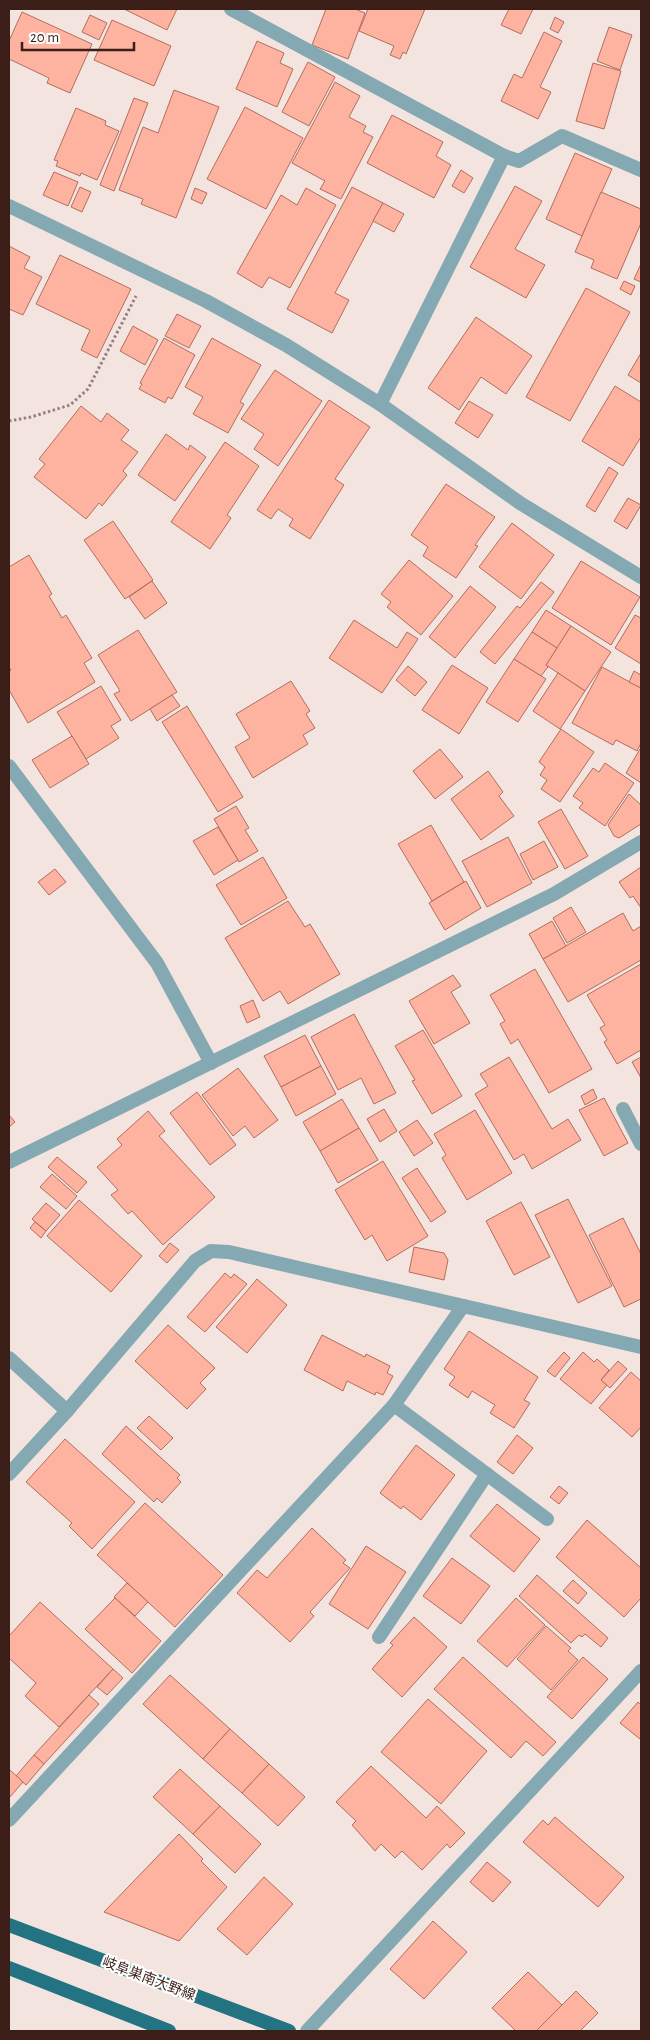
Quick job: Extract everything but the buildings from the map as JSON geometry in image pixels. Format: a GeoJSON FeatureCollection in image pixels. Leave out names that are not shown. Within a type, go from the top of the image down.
{"type":"FeatureCollection","features":[{"type":"Feature","properties":{"kind":"main road","name":"岐阜巣南大野線"},"geometry":{"type":"LineString","coordinates":[[9,1925],[289,2031]]}},
{"type":"Feature","properties":{"kind":"main road"},"geometry":{"type":"LineString","coordinates":[[9,1968],[169,2031]]}},
{"type":"Feature","properties":{"kind":"street"},"geometry":{"type":"LineString","coordinates":[[231,9],[504,156],[519,161],[562,136],[641,170]]}},
{"type":"Feature","properties":{"kind":"street"},"geometry":{"type":"LineString","coordinates":[[380,404],[504,156]]}},
{"type":"Feature","properties":{"kind":"street"},"geometry":{"type":"LineString","coordinates":[[9,206],[206,301],[286,345],[380,404],[520,503],[641,577]]}},
{"type":"Feature","properties":{"kind":"street"},"geometry":{"type":"LineString","coordinates":[[9,766],[157,963],[211,1063]]}},
{"type":"Feature","properties":{"kind":"street"},"geometry":{"type":"LineString","coordinates":[[9,1162],[554,894],[641,842]]}},
{"type":"Feature","properties":{"kind":"street"},"geometry":{"type":"LineString","coordinates":[[624,1109],[641,1144]]}},
{"type":"Feature","properties":{"kind":"street"},"geometry":{"type":"LineString","coordinates":[[9,1474],[67,1411],[196,1261],[211,1252],[229,1252],[641,1347]]}},
{"type":"Feature","properties":{"kind":"street"},"geometry":{"type":"LineString","coordinates":[[9,1820],[394,1405],[463,1306]]}},
{"type":"Feature","properties":{"kind":"street"},"geometry":{"type":"LineString","coordinates":[[9,1358],[67,1411]]}},
{"type":"Feature","properties":{"kind":"street"},"geometry":{"type":"LineString","coordinates":[[394,1405],[547,1519]]}},
{"type":"Feature","properties":{"kind":"street"},"geometry":{"type":"LineString","coordinates":[[379,1637],[487,1474]]}},
{"type":"Feature","properties":{"kind":"street"},"geometry":{"type":"LineString","coordinates":[[307,2031],[641,1671]]}},
{"type":"Feature","properties":{"kind":"path"},"geometry":{"type":"LineString","coordinates":[[9,420],[32,417],[70,405],[88,389],[148,273]]}}]}
